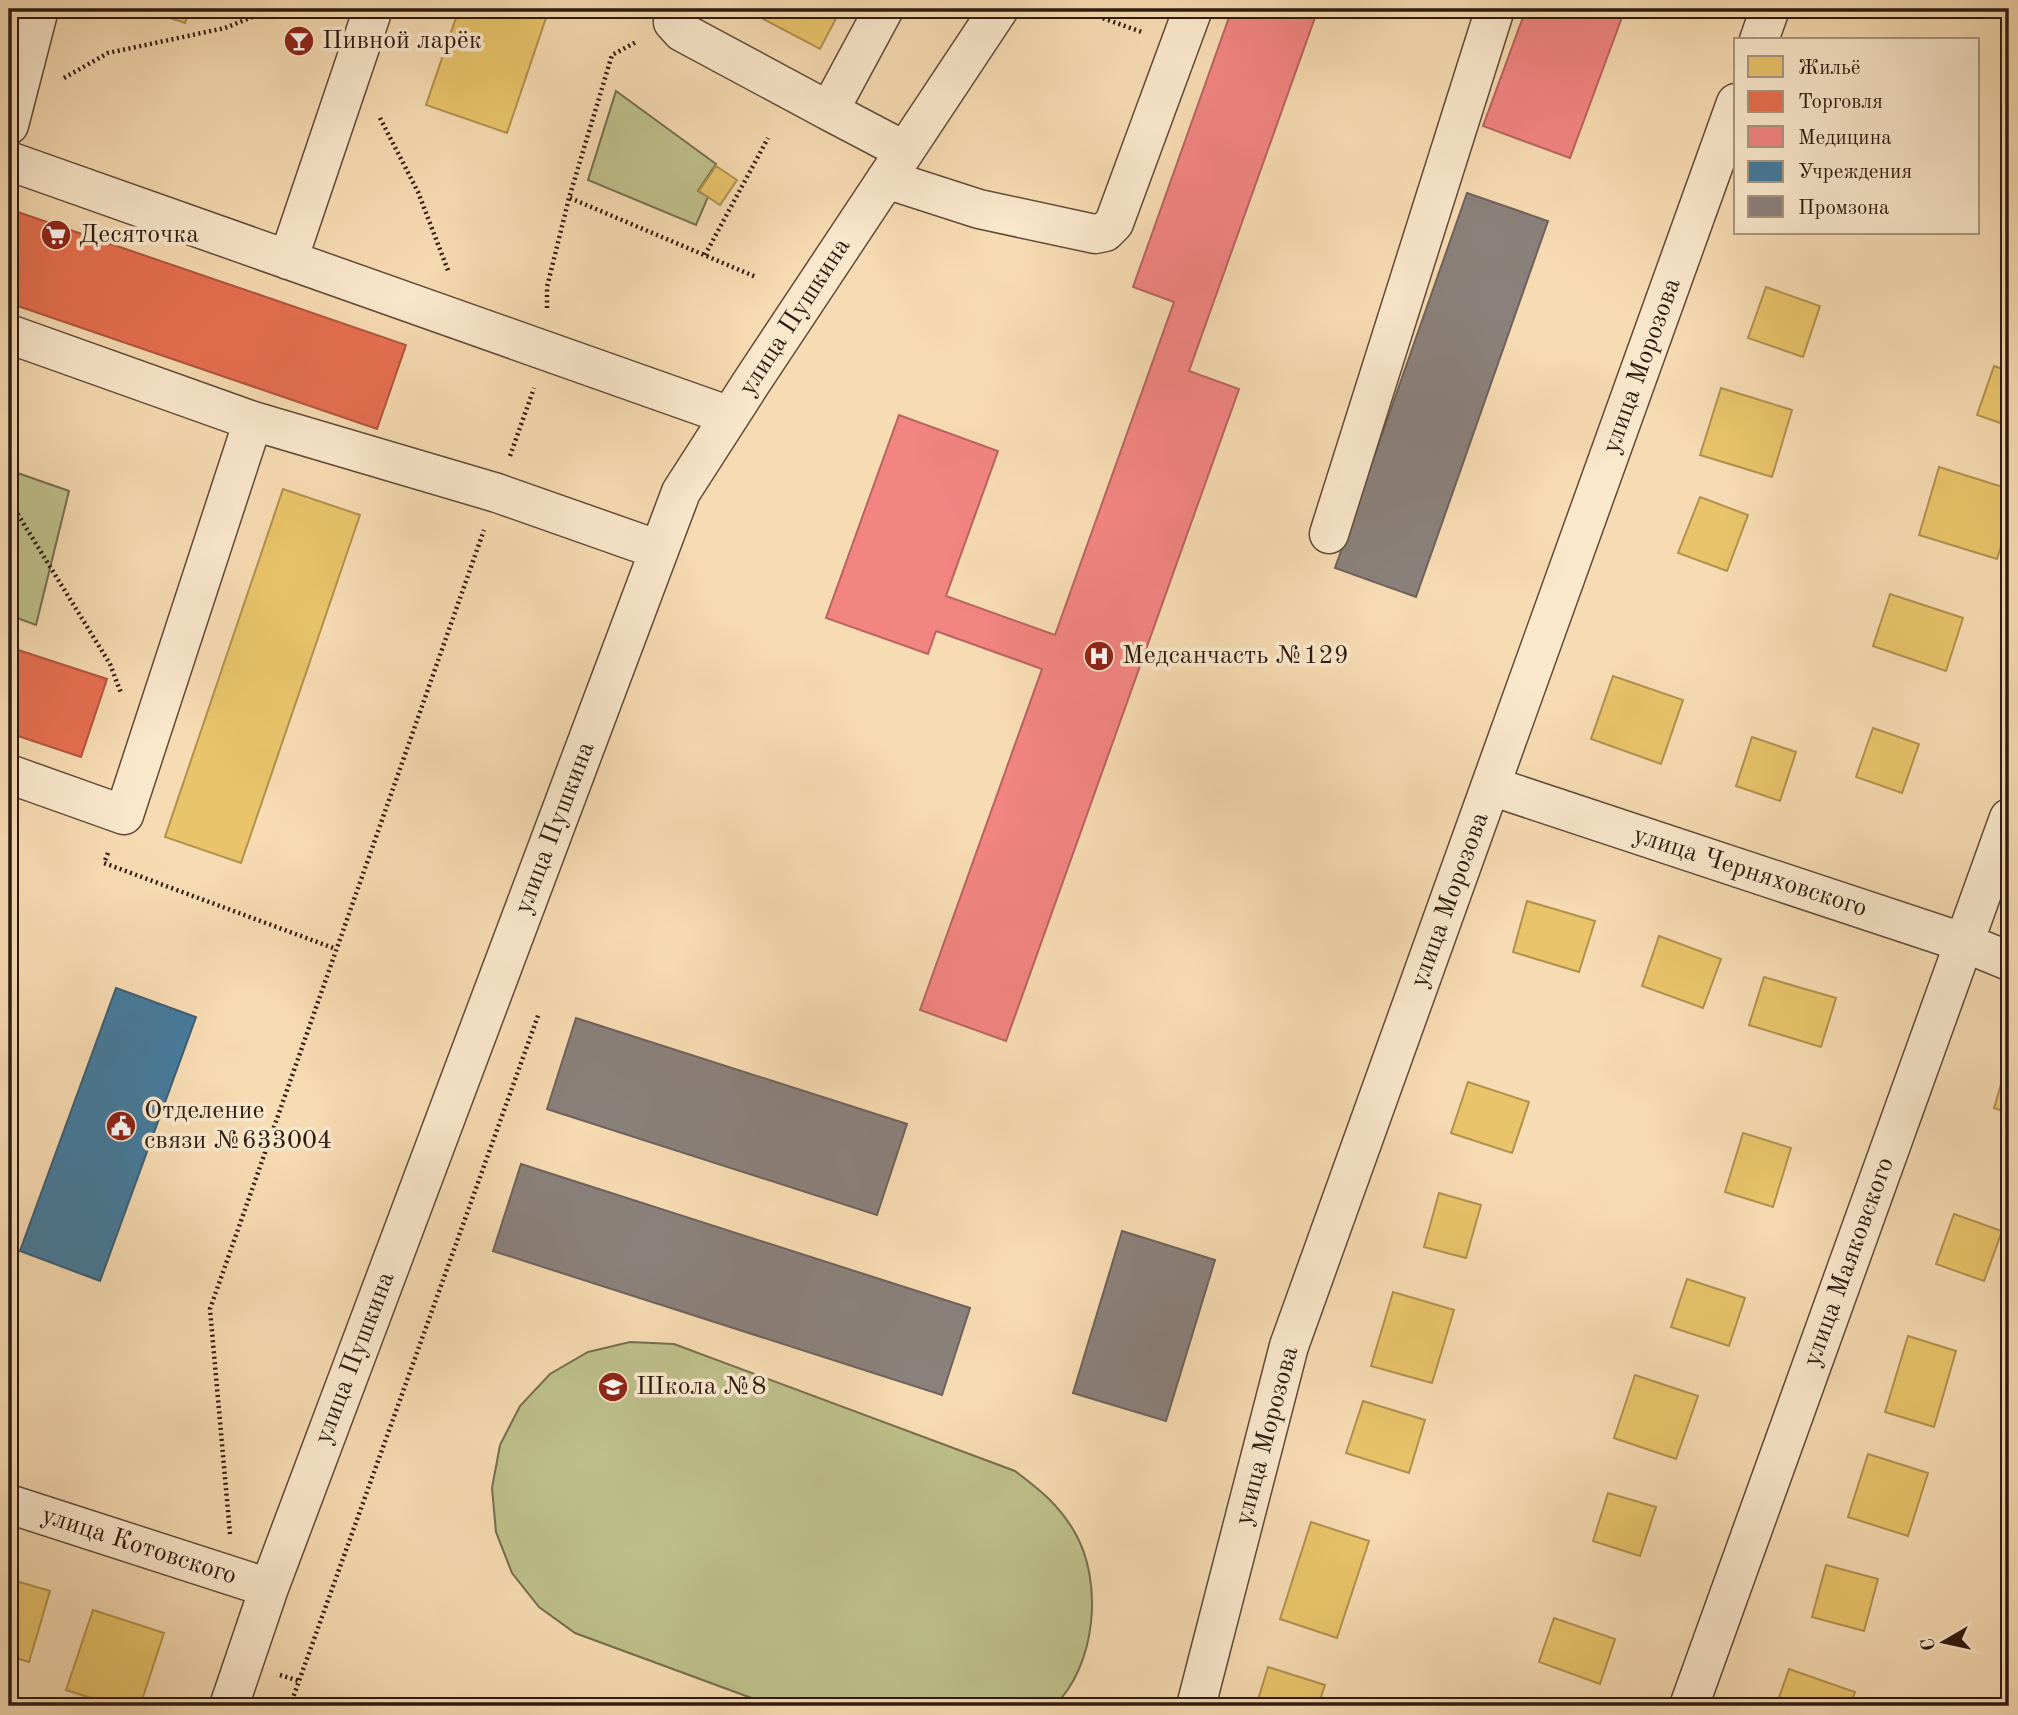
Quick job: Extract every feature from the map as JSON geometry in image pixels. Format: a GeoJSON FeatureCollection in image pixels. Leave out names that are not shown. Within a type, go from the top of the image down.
{"type":"FeatureCollection","features":[{"type":"Feature","properties":{"kind":"street"},"geometry":{"type":"LineString","coordinates":[[11,115],[39,9]]}},
{"type":"Feature","properties":{"kind":"street"},"geometry":{"type":"LineString","coordinates":[[288,260],[373,9]]}},
{"type":"Feature","properties":{"kind":"street"},"geometry":{"type":"LineString","coordinates":[[829,111],[884,9]]}},
{"type":"Feature","properties":{"kind":"street","name":"улица Пушкина"},"geometry":{"type":"LineString","coordinates":[[229,1706],[251,1583],[681,492],[999,9]]}},
{"type":"Feature","properties":{"kind":"street"},"geometry":{"type":"LineString","coordinates":[[673,15],[682,32],[829,111],[895,165],[979,209],[1095,233],[1105,232],[1114,223],[1193,9]]}},
{"type":"Feature","properties":{"kind":"street"},"geometry":{"type":"LineString","coordinates":[[1329,534],[1495,9]]}},
{"type":"Feature","properties":{"kind":"street"},"geometry":{"type":"LineString","coordinates":[[1760,38],[1770,9]]}},
{"type":"Feature","properties":{"kind":"street","name":"улица Морозова"},"geometry":{"type":"LineString","coordinates":[[1196,1706],[1289,1346],[1734,109]]}},
{"type":"Feature","properties":{"kind":"street"},"geometry":{"type":"LineString","coordinates":[[9,161],[730,416]]}},
{"type":"Feature","properties":{"kind":"street"},"geometry":{"type":"LineString","coordinates":[[9,334],[253,421],[497,493],[659,550]]}},
{"type":"Feature","properties":{"kind":"street"},"geometry":{"type":"LineString","coordinates":[[9,774],[124,815],[253,421]]}},
{"type":"Feature","properties":{"kind":"street","name":"улица Черняховского"},"geometry":{"type":"LineString","coordinates":[[1491,786],[1965,943],[2009,961]]}},
{"type":"Feature","properties":{"kind":"street","name":"улица Маяковского"},"geometry":{"type":"LineString","coordinates":[[1689,1706],[2009,818]]}},
{"type":"Feature","properties":{"kind":"street","name":"улица Котовского"},"geometry":{"type":"LineString","coordinates":[[9,1504],[251,1583]]}},
{"type":"Feature","properties":{"kind":"path"},"geometry":{"type":"LineString","coordinates":[[11,115],[108,53],[225,28],[272,9]]}},
{"type":"Feature","properties":{"kind":"path"},"geometry":{"type":"LineString","coordinates":[[1077,9],[1179,45]]}},
{"type":"Feature","properties":{"kind":"path"},"geometry":{"type":"LineString","coordinates":[[251,1583],[210,1308],[547,351],[547,286],[569,198],[612,55],[673,15]]}},
{"type":"Feature","properties":{"kind":"path"},"geometry":{"type":"LineString","coordinates":[[353,68],[418,192],[468,323]]}},
{"type":"Feature","properties":{"kind":"path"},"geometry":{"type":"LineString","coordinates":[[705,255],[768,138]]}},
{"type":"Feature","properties":{"kind":"path"},"geometry":{"type":"LineString","coordinates":[[569,198],[756,277]]}},
{"type":"Feature","properties":{"kind":"path"},"geometry":{"type":"LineString","coordinates":[[9,500],[110,664],[144,752]]}},
{"type":"Feature","properties":{"kind":"path"},"geometry":{"type":"LineString","coordinates":[[124,815],[104,863],[336,949]]}},
{"type":"Feature","properties":{"kind":"path"},"geometry":{"type":"LineString","coordinates":[[290,1706],[539,1013]]}},
{"type":"Feature","properties":{"kind":"green space"},"geometry":{"type":"Polygon","coordinates":[[[616,91],[716,164],[698,191],[708,197],[696,225],[588,180],[616,91]]]}},
{"type":"Feature","properties":{"kind":"green space"},"geometry":{"type":"Polygon","coordinates":[[[9,470],[69,491],[36,625],[9,615],[9,470]]]}},
{"type":"Feature","properties":{"kind":"green space"},"geometry":{"type":"Polygon","coordinates":[[[630,1342],[674,1344],[1015,1471],[1033,1485],[1055,1505],[1074,1531],[1083,1551],[1092,1598],[1087,1646],[1079,1669],[1054,1706],[773,1706],[575,1633],[539,1607],[512,1573],[496,1532],[492,1488],[500,1445],[520,1406],[550,1374],[588,1352],[630,1342]]]}},
{"type":"Feature","properties":{"kind":"building: Жильё"},"geometry":{"type":"Polygon","coordinates":[[[144,9],[190,9],[185,23],[144,9]]]}},
{"type":"Feature","properties":{"kind":"building: Жильё"},"geometry":{"type":"Polygon","coordinates":[[[459,9],[549,9],[507,133],[426,105],[459,9]]]}},
{"type":"Feature","properties":{"kind":"building: Жильё"},"geometry":{"type":"Polygon","coordinates":[[[841,9],[820,49],[748,11],[841,9]]]}},
{"type":"Feature","properties":{"kind":"building: Жильё"},"geometry":{"type":"Polygon","coordinates":[[[716,166],[737,180],[720,205],[699,191],[716,166]]]}},
{"type":"Feature","properties":{"kind":"building: Жильё"},"geometry":{"type":"Polygon","coordinates":[[[1766,287],[1820,306],[1803,357],[1748,338],[1766,287]]]}},
{"type":"Feature","properties":{"kind":"building: Жильё"},"geometry":{"type":"Polygon","coordinates":[[[1994,366],[2009,371],[2009,426],[1977,415],[1994,366]]]}},
{"type":"Feature","properties":{"kind":"building: Жильё"},"geometry":{"type":"Polygon","coordinates":[[[1721,388],[1792,410],[1772,477],[1700,455],[1721,388]]]}},
{"type":"Feature","properties":{"kind":"building: Жильё"},"geometry":{"type":"Polygon","coordinates":[[[1939,467],[2009,489],[2009,521],[1997,559],[1919,535],[1939,467]]]}},
{"type":"Feature","properties":{"kind":"building: Жильё"},"geometry":{"type":"Polygon","coordinates":[[[283,489],[360,515],[241,863],[165,837],[283,489]]]}},
{"type":"Feature","properties":{"kind":"building: Жильё"},"geometry":{"type":"Polygon","coordinates":[[[1700,497],[1748,515],[1727,571],[1678,553],[1700,497]]]}},
{"type":"Feature","properties":{"kind":"building: Жильё"},"geometry":{"type":"Polygon","coordinates":[[[1890,594],[1963,618],[1946,671],[1873,646],[1890,594]]]}},
{"type":"Feature","properties":{"kind":"building: Жильё"},"geometry":{"type":"Polygon","coordinates":[[[1613,676],[1683,700],[1661,764],[1591,739],[1613,676]]]}},
{"type":"Feature","properties":{"kind":"building: Жильё"},"geometry":{"type":"Polygon","coordinates":[[[1873,728],[1919,744],[1902,793],[1856,777],[1873,728]]]}},
{"type":"Feature","properties":{"kind":"building: Жильё"},"geometry":{"type":"Polygon","coordinates":[[[1752,737],[1796,752],[1780,801],[1736,786],[1752,737]]]}},
{"type":"Feature","properties":{"kind":"building: Жильё"},"geometry":{"type":"Polygon","coordinates":[[[1527,901],[1595,921],[1579,972],[1513,952],[1527,901]]]}},
{"type":"Feature","properties":{"kind":"building: Жильё"},"geometry":{"type":"Polygon","coordinates":[[[1659,936],[1721,959],[1703,1008],[1642,986],[1659,936]]]}},
{"type":"Feature","properties":{"kind":"building: Жильё"},"geometry":{"type":"Polygon","coordinates":[[[1764,977],[1836,998],[1821,1047],[1749,1025],[1764,977]]]}},
{"type":"Feature","properties":{"kind":"building: Жильё"},"geometry":{"type":"Polygon","coordinates":[[[2009,1057],[2009,1113],[1994,1108],[2009,1057]]]}},
{"type":"Feature","properties":{"kind":"building: Жильё"},"geometry":{"type":"Polygon","coordinates":[[[1468,1082],[1529,1102],[1512,1153],[1451,1133],[1468,1082]]]}},
{"type":"Feature","properties":{"kind":"building: Жильё"},"geometry":{"type":"Polygon","coordinates":[[[1743,1133],[1791,1148],[1773,1207],[1725,1192],[1743,1133]]]}},
{"type":"Feature","properties":{"kind":"building: Жильё"},"geometry":{"type":"Polygon","coordinates":[[[1439,1193],[1481,1205],[1466,1258],[1424,1247],[1439,1193]]]}},
{"type":"Feature","properties":{"kind":"building: Жильё"},"geometry":{"type":"Polygon","coordinates":[[[1954,1214],[2002,1231],[1984,1281],[1936,1264],[1954,1214]]]}},
{"type":"Feature","properties":{"kind":"building: Жильё"},"geometry":{"type":"Polygon","coordinates":[[[1687,1279],[1745,1298],[1729,1346],[1671,1327],[1687,1279]]]}},
{"type":"Feature","properties":{"kind":"building: Жильё"},"geometry":{"type":"Polygon","coordinates":[[[1393,1292],[1454,1310],[1432,1383],[1371,1366],[1393,1292]]]}},
{"type":"Feature","properties":{"kind":"building: Жильё"},"geometry":{"type":"Polygon","coordinates":[[[1908,1336],[1956,1351],[1934,1427],[1885,1412],[1908,1336]]]}},
{"type":"Feature","properties":{"kind":"building: Жильё"},"geometry":{"type":"Polygon","coordinates":[[[1635,1375],[1698,1396],[1676,1459],[1614,1438],[1635,1375]]]}},
{"type":"Feature","properties":{"kind":"building: Жильё"},"geometry":{"type":"Polygon","coordinates":[[[1363,1401],[1425,1420],[1409,1473],[1346,1453],[1363,1401]]]}},
{"type":"Feature","properties":{"kind":"building: Жильё"},"geometry":{"type":"Polygon","coordinates":[[[1868,1454],[1928,1473],[1908,1536],[1848,1517],[1868,1454]]]}},
{"type":"Feature","properties":{"kind":"building: Жильё"},"geometry":{"type":"Polygon","coordinates":[[[1608,1493],[1656,1507],[1640,1556],[1593,1541],[1608,1493]]]}},
{"type":"Feature","properties":{"kind":"building: Жильё"},"geometry":{"type":"Polygon","coordinates":[[[1311,1522],[1369,1541],[1337,1638],[1280,1619],[1311,1522]]]}},
{"type":"Feature","properties":{"kind":"building: Жильё"},"geometry":{"type":"Polygon","coordinates":[[[1826,1565],[1878,1579],[1864,1631],[1812,1617],[1826,1565]]]}},
{"type":"Feature","properties":{"kind":"building: Жильё"},"geometry":{"type":"Polygon","coordinates":[[[9,1579],[50,1591],[29,1662],[9,1656],[9,1579]]]}},
{"type":"Feature","properties":{"kind":"building: Жильё"},"geometry":{"type":"Polygon","coordinates":[[[93,1610],[164,1633],[140,1706],[116,1706],[66,1690],[93,1610]]]}},
{"type":"Feature","properties":{"kind":"building: Жильё"},"geometry":{"type":"Polygon","coordinates":[[[1554,1618],[1615,1639],[1600,1684],[1539,1662],[1554,1618]]]}},
{"type":"Feature","properties":{"kind":"building: Жильё"},"geometry":{"type":"Polygon","coordinates":[[[1268,1667],[1325,1685],[1318,1706],[1256,1706],[1268,1667]]]}},
{"type":"Feature","properties":{"kind":"building: Жильё"},"geometry":{"type":"Polygon","coordinates":[[[1789,1669],[1855,1692],[1850,1706],[1776,1706],[1789,1669]]]}},
{"type":"Feature","properties":{"kind":"building: Торговля"},"geometry":{"type":"Polygon","coordinates":[[[9,209],[406,345],[377,429],[9,303],[9,209]]]}},
{"type":"Feature","properties":{"kind":"building: Торговля"},"geometry":{"type":"Polygon","coordinates":[[[9,647],[107,679],[81,757],[9,733],[9,647]]]}},
{"type":"Feature","properties":{"kind":"building: Медицина"},"geometry":{"type":"Polygon","coordinates":[[[1232,9],[1318,9],[1189,371],[1239,389],[1006,1041],[920,1010],[1042,669],[936,631],[928,654],[826,618],[899,415],[998,451],[946,596],[1055,635],[1174,302],[1133,287],[1232,9]]]}},
{"type":"Feature","properties":{"kind":"building: Медицина"},"geometry":{"type":"Polygon","coordinates":[[[1526,9],[1625,9],[1570,158],[1483,126],[1526,9]]]}},
{"type":"Feature","properties":{"kind":"building: Учреждения"},"geometry":{"type":"Polygon","coordinates":[[[116,988],[196,1017],[100,1281],[20,1251],[116,988]]]}},
{"type":"Feature","properties":{"kind":"building: Промзона"},"geometry":{"type":"Polygon","coordinates":[[[1467,193],[1548,221],[1416,597],[1335,568],[1467,193]]]}},
{"type":"Feature","properties":{"kind":"building: Промзона"},"geometry":{"type":"Polygon","coordinates":[[[576,1018],[907,1124],[877,1215],[547,1109],[576,1018]]]}},
{"type":"Feature","properties":{"kind":"building: Промзона"},"geometry":{"type":"Polygon","coordinates":[[[521,1164],[970,1308],[942,1395],[493,1251],[521,1164]]]}},
{"type":"Feature","properties":{"kind":"building: Промзона"},"geometry":{"type":"Polygon","coordinates":[[[1122,1231],[1215,1260],[1166,1421],[1073,1393],[1122,1231]]]}},
{"type":"Feature","properties":{"kind":"place","name":"Пивной ларёк"},"geometry":{"type":"Point","coordinates":[299,41]}},
{"type":"Feature","properties":{"kind":"place","name":"Десяточка"},"geometry":{"type":"Point","coordinates":[56,235]}},
{"type":"Feature","properties":{"kind":"place","name":"Медсанчасть №129"},"geometry":{"type":"Point","coordinates":[1099,656]}},
{"type":"Feature","properties":{"kind":"place","name":"Отделение связи №633004"},"geometry":{"type":"Point","coordinates":[121,1126]}},
{"type":"Feature","properties":{"kind":"place","name":"Школа №8"},"geometry":{"type":"Point","coordinates":[613,1387]}}]}
